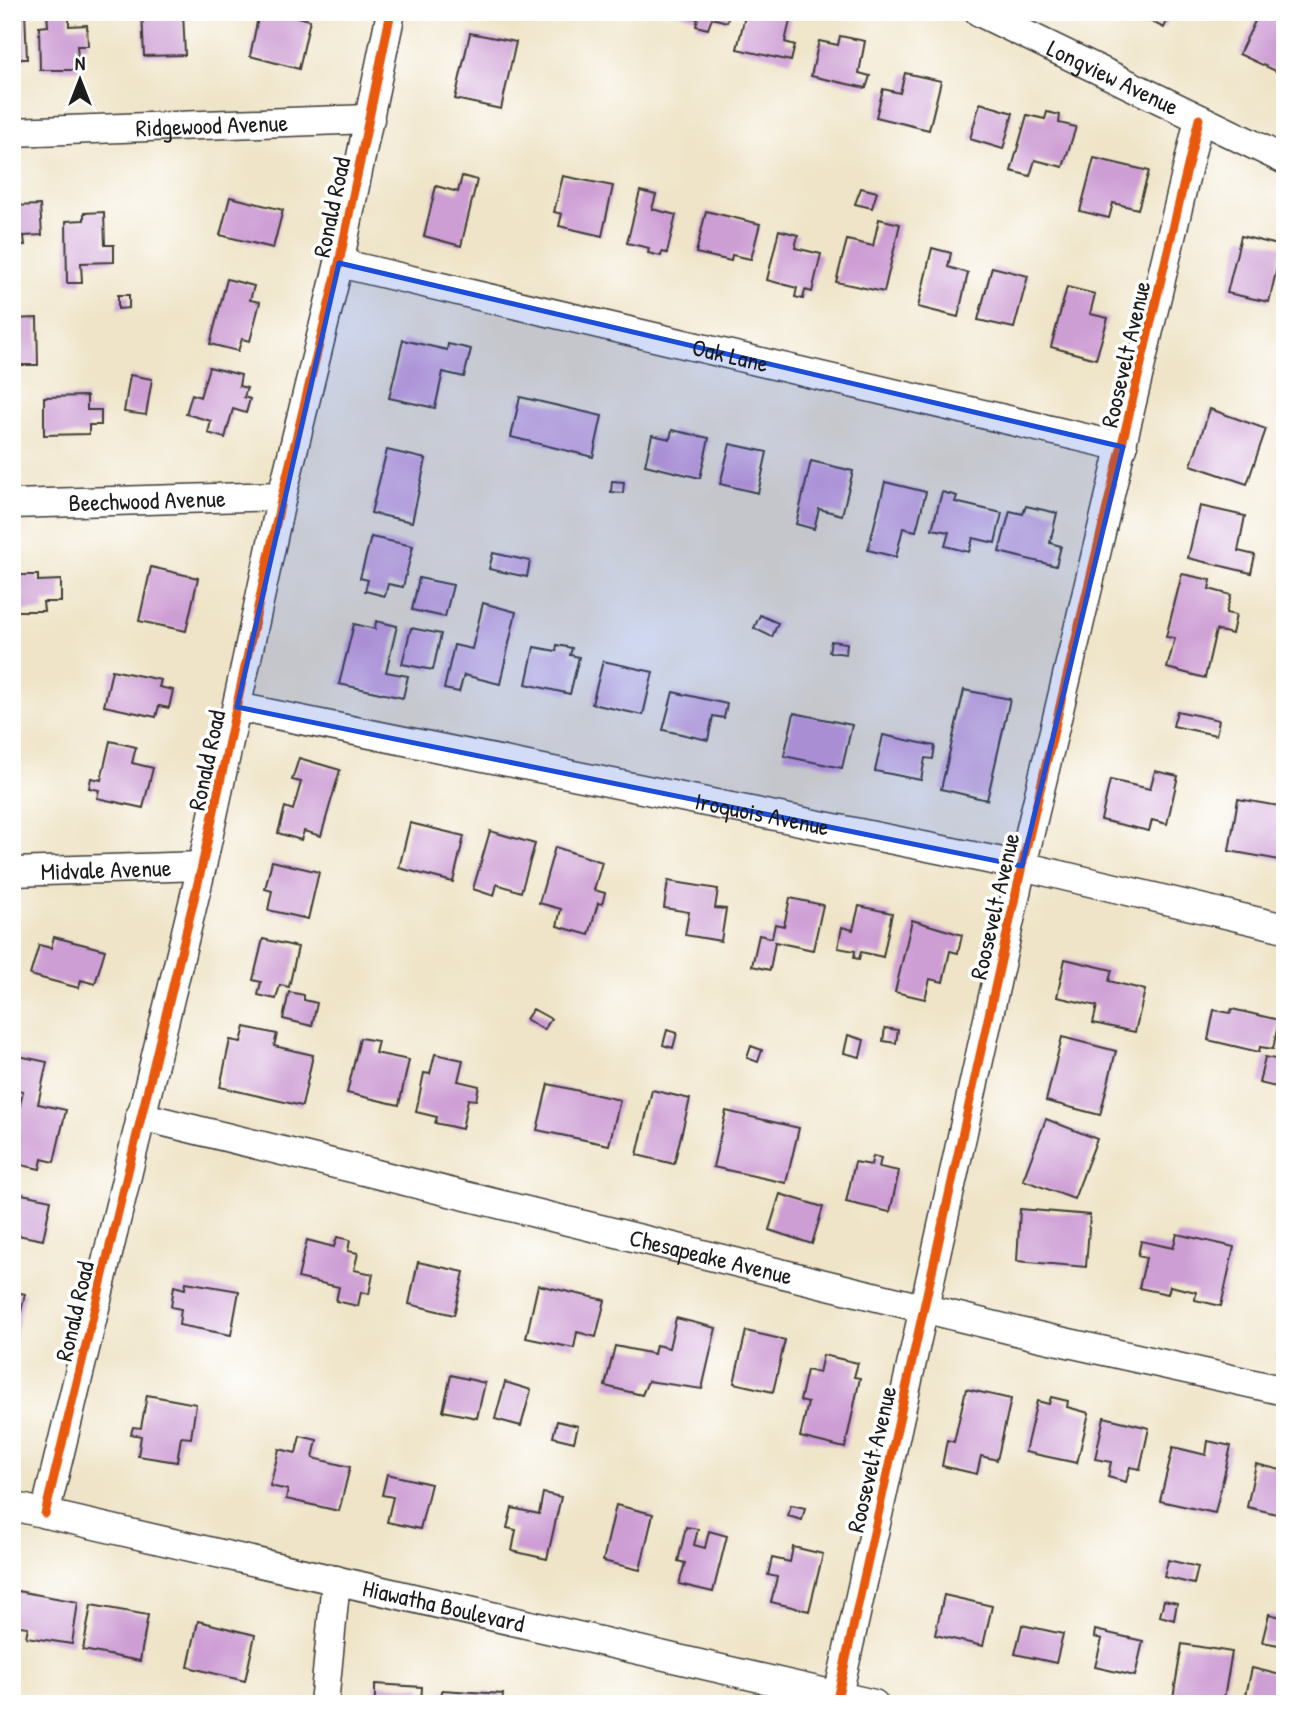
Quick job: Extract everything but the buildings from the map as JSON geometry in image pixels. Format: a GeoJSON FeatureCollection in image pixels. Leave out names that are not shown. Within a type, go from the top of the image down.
{"type":"FeatureCollection","features":[{"type":"Feature","properties":{"kind":"street","name":"Ronald Road"},"geometry":{"type":"LineString","coordinates":[[45,1514],[202,866],[282,496],[339,263],[391,12]]}},
{"type":"Feature","properties":{"kind":"street","name":"Longview Avenue"},"geometry":{"type":"LineString","coordinates":[[979,12],[1285,160]]}},
{"type":"Feature","properties":{"kind":"street","name":"Ridgewood Avenue"},"geometry":{"type":"LineString","coordinates":[[12,132],[370,119]]}},
{"type":"Feature","properties":{"kind":"street","name":"Roosevelt Avenue"},"geometry":{"type":"LineString","coordinates":[[837,1700],[1022,866],[1199,119]]}},
{"type":"Feature","properties":{"kind":"street","name":"Oak Lane"},"geometry":{"type":"LineString","coordinates":[[339,263],[1123,447]]}},
{"type":"Feature","properties":{"kind":"street","name":"Beechwood Avenue"},"geometry":{"type":"LineString","coordinates":[[12,504],[282,496]]}},
{"type":"Feature","properties":{"kind":"street","name":"Iroquois Avenue"},"geometry":{"type":"LineString","coordinates":[[237,707],[1022,866],[1285,928]]}},
{"type":"Feature","properties":{"kind":"street","name":"Midvale Avenue"},"geometry":{"type":"LineString","coordinates":[[12,872],[202,866]]}},
{"type":"Feature","properties":{"kind":"street","name":"Chesapeake Avenue"},"geometry":{"type":"LineString","coordinates":[[140,1116],[925,1309],[1285,1391]]}},
{"type":"Feature","properties":{"kind":"street","name":"Hiawatha Boulevard"},"geometry":{"type":"LineString","coordinates":[[12,1506],[336,1580],[837,1700],[874,1704]]}},
{"type":"Feature","properties":{"kind":"street"},"geometry":{"type":"LineString","coordinates":[[324,1704],[336,1580]]}},
{"type":"Feature","properties":{"kind":"highlighted area"},"geometry":{"type":"Polygon","coordinates":[[[339,263],[1123,447],[1022,866],[237,707],[339,263]]]}},
{"type":"Feature","properties":{"kind":"cycle path"},"geometry":{"type":"LineString","coordinates":[[45,1514],[202,866],[282,496],[339,263],[391,12]]}},
{"type":"Feature","properties":{"kind":"cycle path"},"geometry":{"type":"LineString","coordinates":[[836,1704],[1022,866],[1199,119]]}}]}
